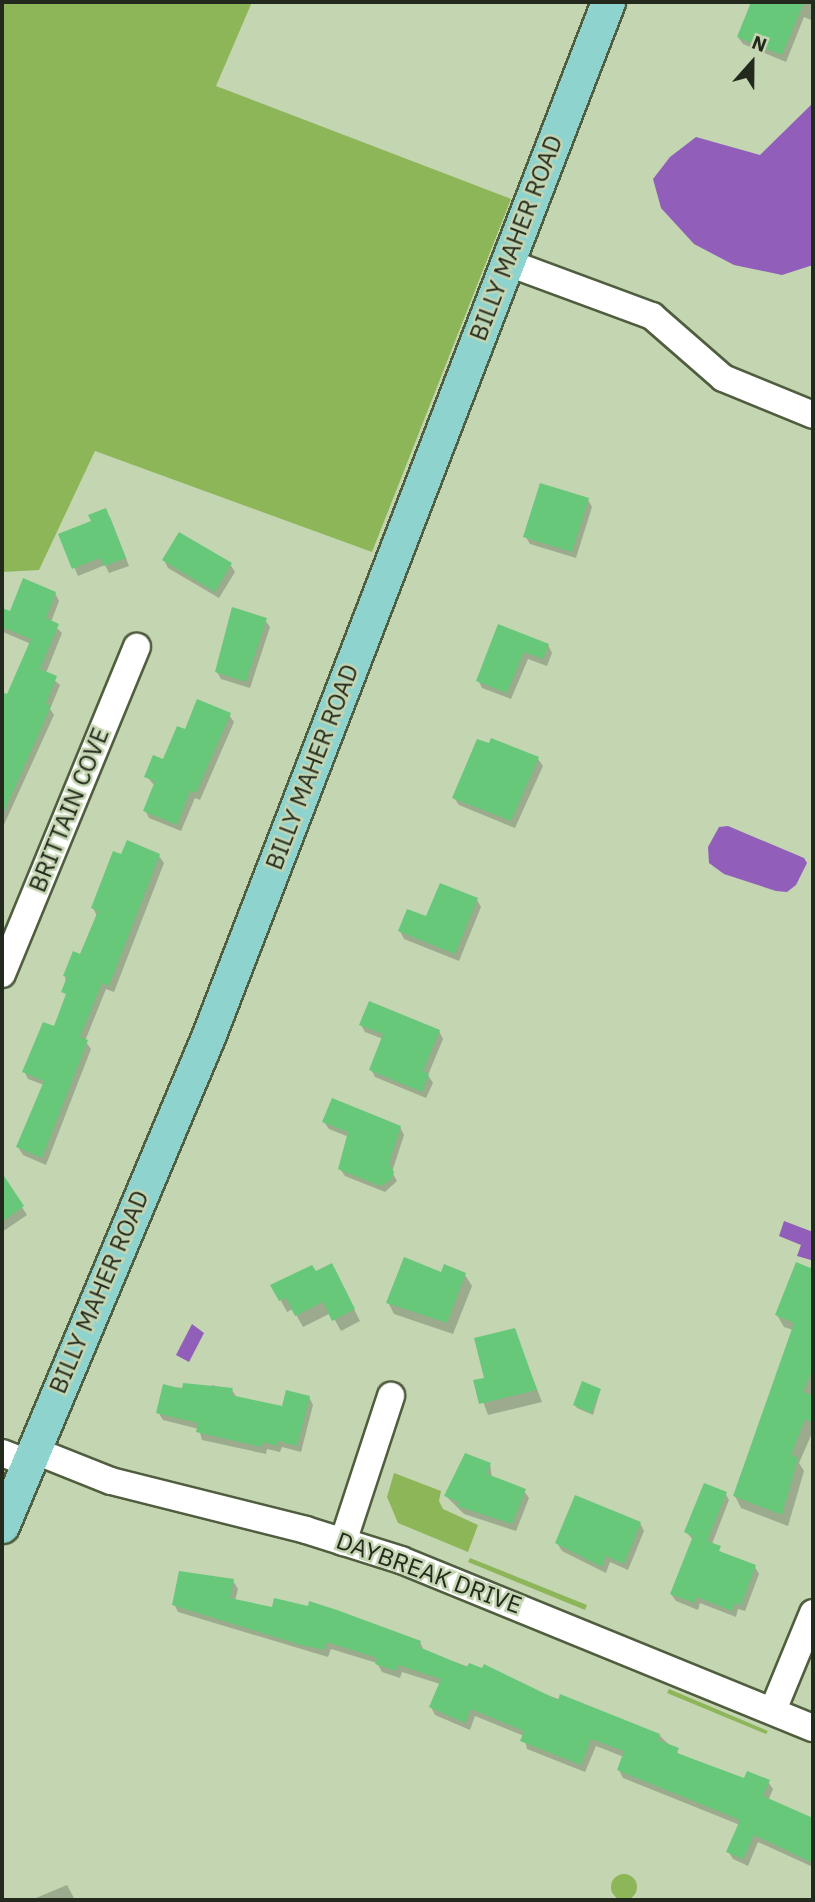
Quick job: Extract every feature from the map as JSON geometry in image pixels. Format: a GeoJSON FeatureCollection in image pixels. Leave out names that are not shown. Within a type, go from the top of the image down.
{"type":"FeatureCollection","features":[{"type":"Feature","properties":{"kind":"main road","name":"BILLY MAHER ROAD"},"geometry":{"type":"LineString","coordinates":[[2,1526],[21,1456],[208,1037],[608,2]]}},
{"type":"Feature","properties":{"kind":"street"},"geometry":{"type":"LineString","coordinates":[[506,262],[652,316],[723,378],[813,415]]}},
{"type":"Feature","properties":{"kind":"street","name":"BRITTAIN COVE"},"geometry":{"type":"LineString","coordinates":[[2,974],[137,647]]}},
{"type":"Feature","properties":{"kind":"street"},"geometry":{"type":"LineString","coordinates":[[343,1542],[391,1396]]}},
{"type":"Feature","properties":{"kind":"street","name":"DAYBREAK DRIVE"},"geometry":{"type":"LineString","coordinates":[[21,1456],[343,1542],[488,1593],[813,1728]]}},
{"type":"Feature","properties":{"kind":"street"},"geometry":{"type":"LineString","coordinates":[[773,1710],[813,1613]]}},
{"type":"Feature","properties":{"kind":"green space"},"geometry":{"type":"Polygon","coordinates":[[[2,2],[252,2],[216,86],[511,199],[372,552],[95,451],[39,570],[2,572],[2,2]]]}},
{"type":"Feature","properties":{"kind":"green space"},"geometry":{"type":"Polygon","coordinates":[[[394,1473],[441,1491],[439,1501],[443,1509],[478,1525],[468,1552],[398,1523],[387,1497],[394,1473]]]}},
{"type":"Feature","properties":{"kind":"green space"},"geometry":{"type":"Polygon","coordinates":[[[470,1558],[587,1605],[585,1610],[468,1562],[470,1558]]]}},
{"type":"Feature","properties":{"kind":"green space"},"geometry":{"type":"Polygon","coordinates":[[[669,1689],[768,1731],[766,1734],[667,1693],[669,1689]]]}},
{"type":"Feature","properties":{"kind":"green space"},"geometry":{"type":"Polygon","coordinates":[[[624,1874],[633,1878],[637,1887],[633,1896],[624,1900],[615,1896],[611,1887],[615,1878],[624,1874]]]}},
{"type":"Feature","properties":{"kind":"shaded area"},"geometry":{"type":"Polygon","coordinates":[[[813,103],[813,265],[782,275],[734,265],[694,244],[661,208],[653,179],[670,157],[696,137],[760,155],[813,103]]]}},
{"type":"Feature","properties":{"kind":"shaded area"},"geometry":{"type":"Polygon","coordinates":[[[728,826],[804,858],[807,863],[796,885],[787,892],[776,891],[724,874],[709,863],[708,847],[719,827],[728,826]]]}},
{"type":"Feature","properties":{"kind":"shaded area"},"geometry":{"type":"Polygon","coordinates":[[[784,1221],[813,1232],[811,1260],[797,1256],[801,1245],[779,1236],[784,1221]]]}},
{"type":"Feature","properties":{"kind":"shaded area"},"geometry":{"type":"Polygon","coordinates":[[[192,1324],[204,1333],[189,1362],[176,1355],[192,1324]]]}},
{"type":"Feature","properties":{"kind":"building"},"geometry":{"type":"Polygon","coordinates":[[[751,2],[804,2],[782,55],[737,37],[751,2]]]}},
{"type":"Feature","properties":{"kind":"building"},"geometry":{"type":"Polygon","coordinates":[[[540,483],[589,498],[572,552],[523,537],[540,483]]]}},
{"type":"Feature","properties":{"kind":"building"},"geometry":{"type":"Polygon","coordinates":[[[106,508],[126,558],[104,566],[100,558],[72,569],[58,534],[91,521],[88,515],[106,508]]]}},
{"type":"Feature","properties":{"kind":"building"},"geometry":{"type":"Polygon","coordinates":[[[179,532],[232,563],[215,592],[162,560],[179,532]]]}},
{"type":"Feature","properties":{"kind":"building"},"geometry":{"type":"Polygon","coordinates":[[[23,578],[56,592],[46,618],[59,624],[40,669],[57,676],[46,704],[51,706],[3,814],[2,692],[7,694],[31,639],[2,627],[2,608],[10,611],[23,578]]]}},
{"type":"Feature","properties":{"kind":"building"},"geometry":{"type":"Polygon","coordinates":[[[232,607],[267,618],[246,682],[215,672],[232,607]]]}},
{"type":"Feature","properties":{"kind":"building"},"geometry":{"type":"Polygon","coordinates":[[[498,624],[549,644],[543,659],[524,652],[507,693],[476,681],[498,624]]]}},
{"type":"Feature","properties":{"kind":"building"},"geometry":{"type":"Polygon","coordinates":[[[197,699],[231,713],[196,793],[190,791],[177,825],[143,811],[155,781],[144,777],[153,755],[163,759],[177,726],[185,729],[197,699]]]}},
{"type":"Feature","properties":{"kind":"building"},"geometry":{"type":"Polygon","coordinates":[[[491,738],[539,757],[511,821],[452,798],[477,739],[489,743],[491,738]]]}},
{"type":"Feature","properties":{"kind":"building"},"geometry":{"type":"Polygon","coordinates":[[[127,840],[160,854],[109,986],[102,983],[80,1037],[88,1040],[42,1158],[16,1147],[44,1081],[22,1072],[43,1022],[54,1026],[66,994],[61,992],[67,977],[63,976],[73,951],[80,954],[98,911],[91,908],[113,851],[121,854],[127,840]]]}},
{"type":"Feature","properties":{"kind":"building"},"geometry":{"type":"Polygon","coordinates":[[[440,883],[478,898],[455,954],[398,931],[407,909],[426,916],[440,883]]]}},
{"type":"Feature","properties":{"kind":"building"},"geometry":{"type":"Polygon","coordinates":[[[369,1001],[440,1030],[423,1071],[429,1074],[422,1092],[369,1070],[383,1034],[359,1025],[369,1001]]]}},
{"type":"Feature","properties":{"kind":"building"},"geometry":{"type":"Polygon","coordinates":[[[332,1098],[401,1126],[389,1163],[394,1172],[391,1180],[380,1186],[338,1169],[348,1132],[322,1122],[332,1098]]]}},
{"type":"Feature","properties":{"kind":"building"},"geometry":{"type":"Polygon","coordinates":[[[2,1173],[24,1206],[2,1222],[2,1173]]]}},
{"type":"Feature","properties":{"kind":"building"},"geometry":{"type":"Polygon","coordinates":[[[404,1257],[441,1272],[444,1264],[466,1273],[447,1323],[386,1303],[404,1257]]]}},
{"type":"Feature","properties":{"kind":"building"},"geometry":{"type":"Polygon","coordinates":[[[796,1262],[813,1269],[813,1368],[803,1392],[813,1396],[813,1423],[805,1419],[791,1455],[798,1458],[782,1515],[733,1496],[794,1323],[775,1315],[796,1262]]]}},
{"type":"Feature","properties":{"kind":"building"},"geometry":{"type":"Polygon","coordinates":[[[332,1263],[355,1309],[332,1321],[323,1302],[295,1316],[286,1298],[279,1301],[270,1285],[312,1265],[316,1271],[332,1263]]]}},
{"type":"Feature","properties":{"kind":"building"},"geometry":{"type":"Polygon","coordinates":[[[515,1328],[537,1390],[479,1404],[473,1380],[484,1378],[474,1338],[515,1328]]]}},
{"type":"Feature","properties":{"kind":"building"},"geometry":{"type":"Polygon","coordinates":[[[582,1381],[601,1389],[591,1413],[573,1405],[582,1381]]]}},
{"type":"Feature","properties":{"kind":"building"},"geometry":{"type":"Polygon","coordinates":[[[183,1383],[233,1388],[231,1395],[282,1406],[286,1390],[310,1396],[297,1446],[278,1441],[277,1446],[263,1442],[262,1447],[196,1432],[198,1423],[156,1413],[163,1384],[182,1389],[183,1383]]]}},
{"type":"Feature","properties":{"kind":"building"},"geometry":{"type":"Polygon","coordinates":[[[465,1453],[491,1463],[487,1474],[526,1489],[512,1524],[457,1506],[459,1502],[444,1496],[465,1453]]]}},
{"type":"Feature","properties":{"kind":"building"},"geometry":{"type":"Polygon","coordinates":[[[704,1483],[727,1492],[707,1541],[721,1546],[719,1551],[756,1565],[741,1605],[735,1603],[732,1611],[697,1597],[694,1603],[670,1594],[693,1536],[684,1532],[704,1483]]]}},
{"type":"Feature","properties":{"kind":"building"},"geometry":{"type":"Polygon","coordinates":[[[575,1495],[641,1522],[624,1564],[606,1556],[602,1567],[555,1543],[575,1495]]]}},
{"type":"Feature","properties":{"kind":"building"},"geometry":{"type":"Polygon","coordinates":[[[179,1571],[234,1579],[230,1598],[272,1607],[274,1598],[308,1606],[309,1601],[337,1610],[421,1641],[419,1647],[467,1667],[469,1663],[482,1668],[484,1664],[558,1700],[560,1694],[660,1734],[658,1740],[679,1748],[677,1753],[744,1778],[747,1771],[770,1780],[763,1796],[813,1818],[813,1863],[754,1835],[743,1859],[726,1852],[740,1820],[617,1770],[624,1751],[591,1739],[581,1765],[520,1741],[524,1731],[471,1709],[465,1723],[429,1707],[441,1679],[398,1665],[396,1671],[375,1664],[377,1658],[327,1642],[324,1650],[301,1645],[172,1605],[179,1571]]]}}]}
